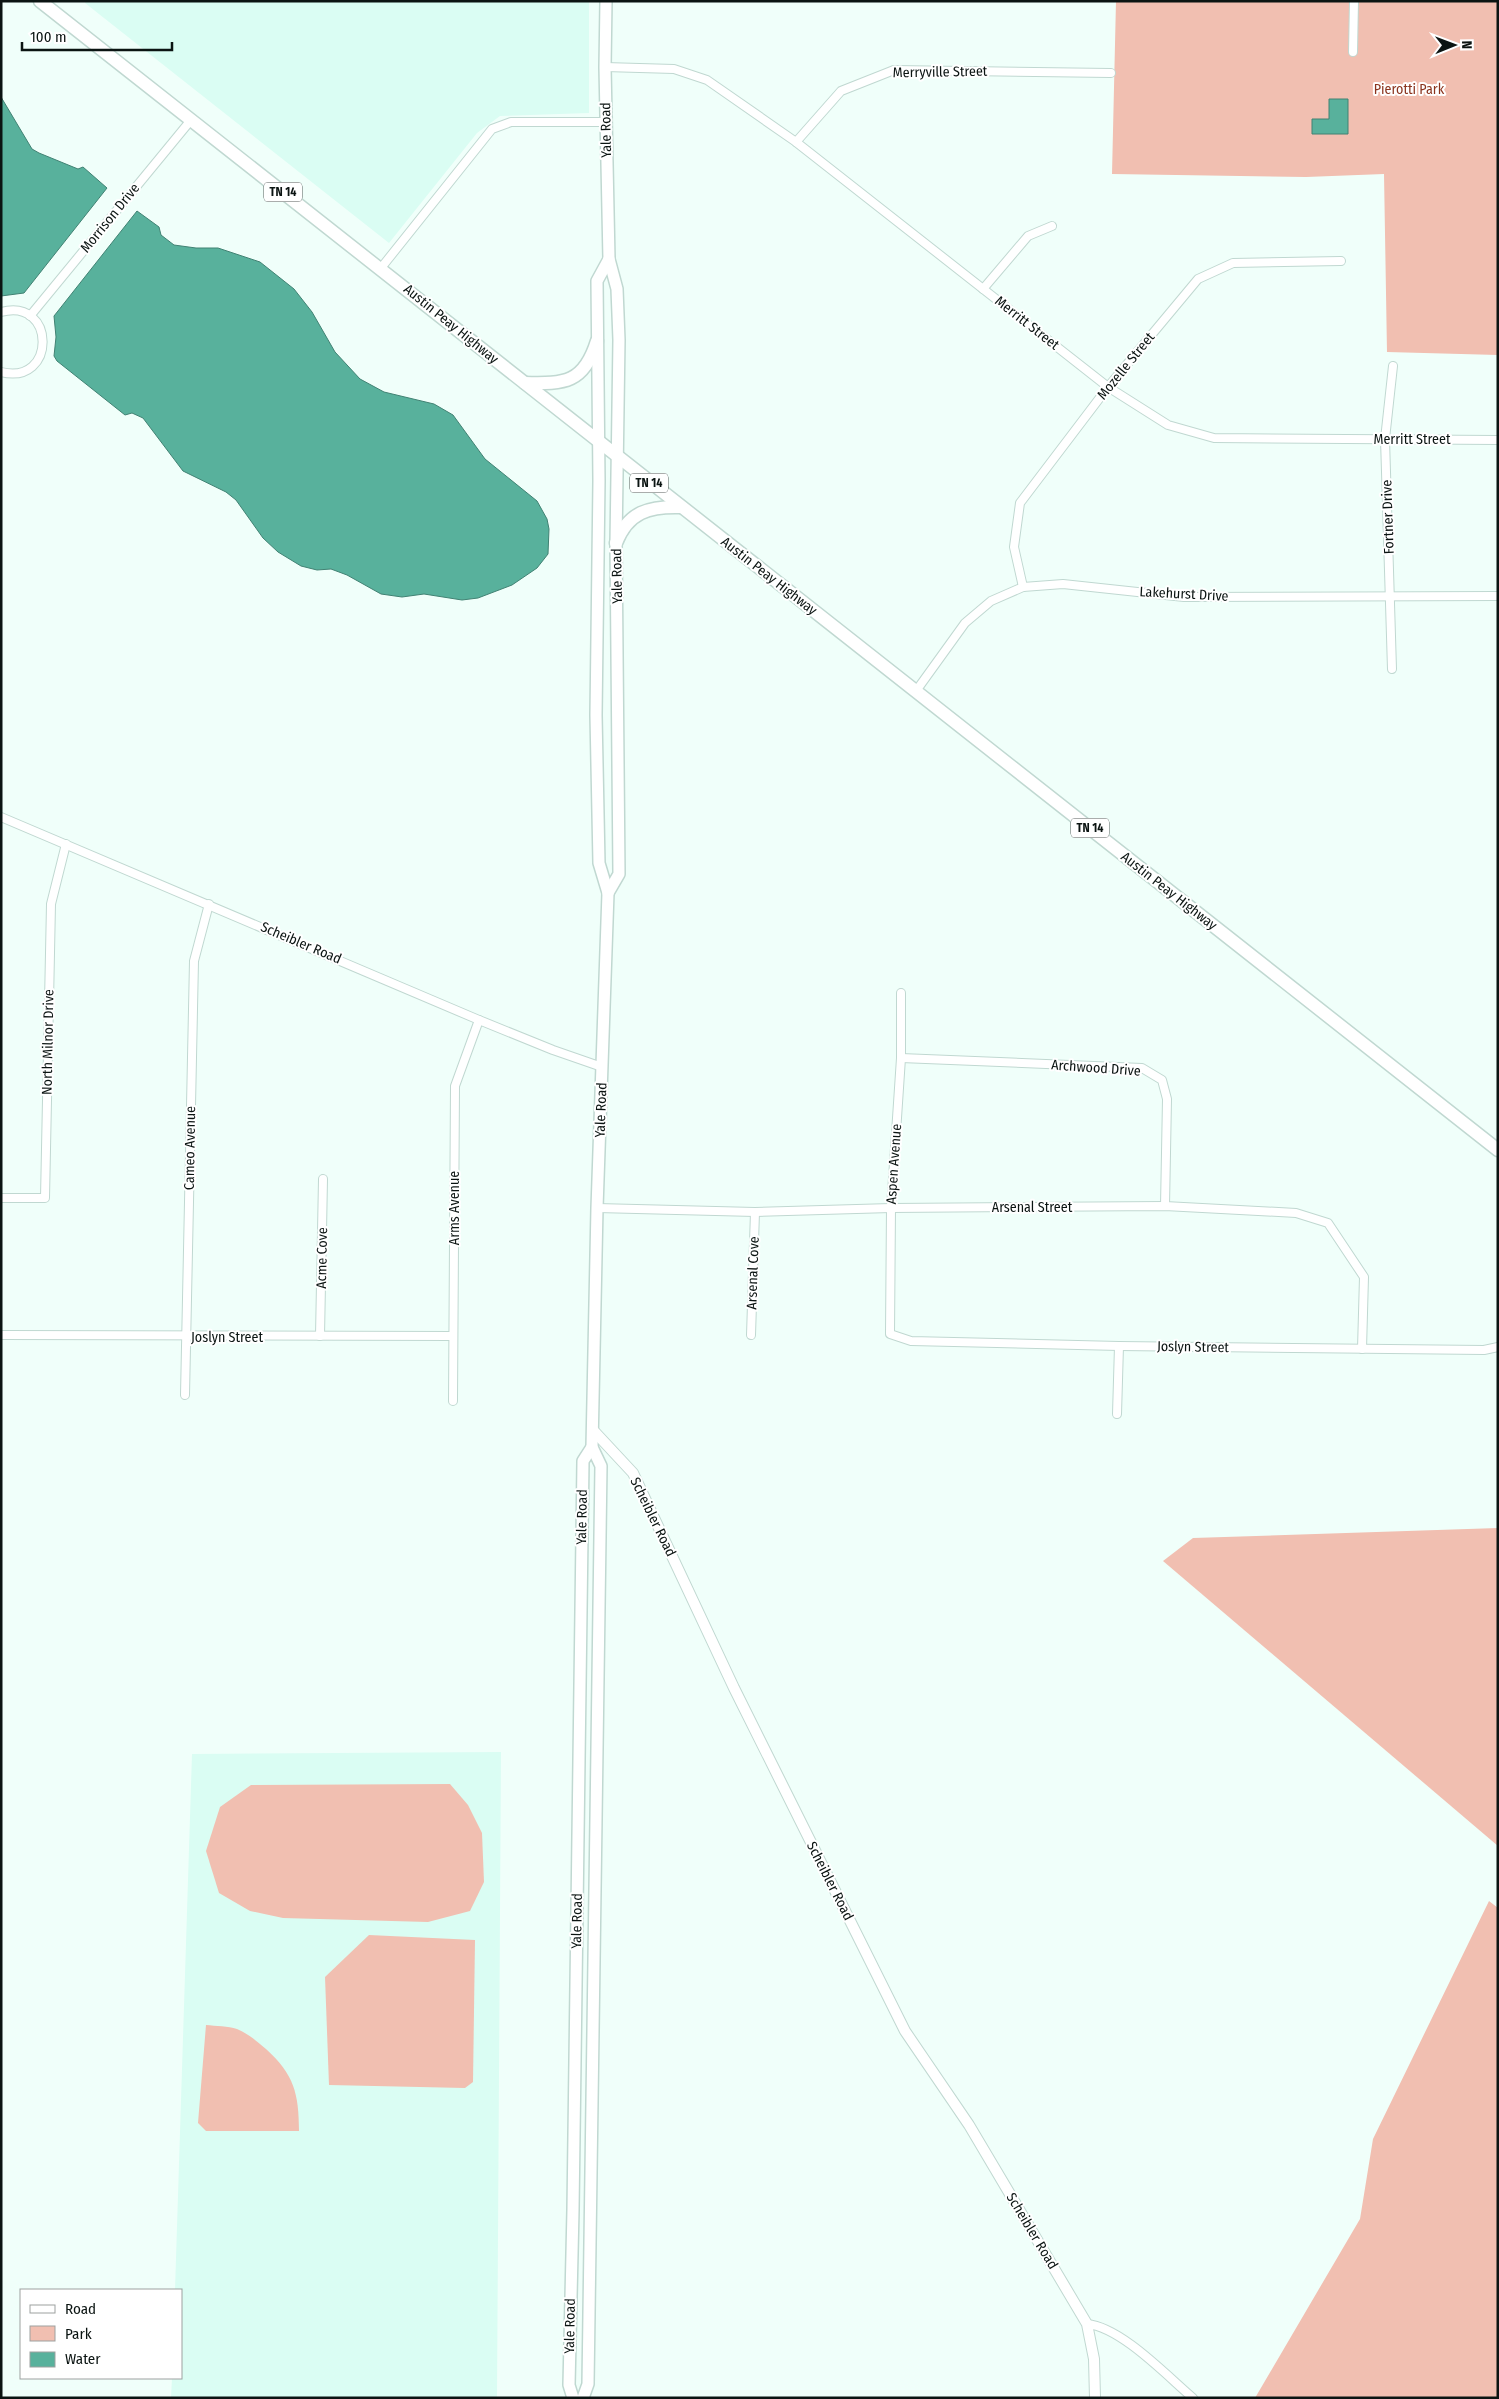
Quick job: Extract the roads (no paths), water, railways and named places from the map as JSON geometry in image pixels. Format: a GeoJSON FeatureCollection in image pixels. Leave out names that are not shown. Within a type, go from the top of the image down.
{"type":"FeatureCollection","features":[{"type":"Feature","properties":{"kind":"main road","name":"Austin Peay Highway"},"geometry":{"type":"LineString","coordinates":[[40,1],[1498,1150]]}},
{"type":"Feature","properties":{"kind":"main road","name":"Yale Road"},"geometry":{"type":"LineString","coordinates":[[606,1],[605,67],[608,258],[617,288],[618,458],[616,543],[619,874],[608,893]]}},
{"type":"Feature","properties":{"kind":"main road","name":"Yale Road"},"geometry":{"type":"LineString","coordinates":[[583,2398],[588,2384],[601,1466],[592,1447],[592,1429],[597,1208],[608,893],[599,863],[596,715],[597,341],[598,281],[608,258]]}},
{"type":"Feature","properties":{"kind":"main road"},"geometry":{"type":"LineString","coordinates":[[525,383],[552,383],[575,376],[586,369],[597,341]]}},
{"type":"Feature","properties":{"kind":"main road"},"geometry":{"type":"LineString","coordinates":[[616,543],[622,527],[633,517],[666,506],[681,507]]}},
{"type":"Feature","properties":{"kind":"main road","name":"Yale Road"},"geometry":{"type":"LineString","coordinates":[[573,2398],[569,2385],[583,1462],[592,1447]]}},
{"type":"Feature","properties":{"kind":"street"},"geometry":{"type":"LineString","coordinates":[[1353,52],[1354,1]]}},
{"type":"Feature","properties":{"kind":"street","name":"Merritt Street"},"geometry":{"type":"LineString","coordinates":[[605,67],[674,69],[707,80],[796,142],[1108,387],[1168,425],[1214,438],[1498,440]]}},
{"type":"Feature","properties":{"kind":"street","name":"Merryville Street"},"geometry":{"type":"LineString","coordinates":[[796,142],[841,91],[894,70],[1111,73]]}},
{"type":"Feature","properties":{"kind":"street","name":"Morrison Drive"},"geometry":{"type":"LineString","coordinates":[[30,316],[191,120]]}},
{"type":"Feature","properties":{"kind":"street"},"geometry":{"type":"LineString","coordinates":[[381,268],[492,129],[512,122],[606,122]]}},
{"type":"Feature","properties":{"kind":"street"},"geometry":{"type":"LineString","coordinates":[[983,289],[1028,236],[1052,226]]}},
{"type":"Feature","properties":{"kind":"street","name":"Mozelle Street"},"geometry":{"type":"LineString","coordinates":[[1023,587],[1014,547],[1020,503],[1108,387],[1198,279],[1233,263],[1341,261]]}},
{"type":"Feature","properties":{"kind":"street"},"geometry":{"type":"LineString","coordinates":[[1,312],[20,311],[30,316],[42,331],[44,341],[38,360],[31,367],[22,372],[12,374],[1,372]]}},
{"type":"Feature","properties":{"kind":"street","name":"Fortner Drive"},"geometry":{"type":"LineString","coordinates":[[1392,669],[1386,439],[1393,366]]}},
{"type":"Feature","properties":{"kind":"street","name":"Lakehurst Drive"},"geometry":{"type":"LineString","coordinates":[[916,691],[965,623],[991,601],[1023,587],[1063,584],[1184,597],[1498,596]]}},
{"type":"Feature","properties":{"kind":"street","name":"Scheibler Road"},"geometry":{"type":"LineString","coordinates":[[1,817],[479,1020],[553,1050],[602,1067]]}},
{"type":"Feature","properties":{"kind":"street","name":"North Milnor Drive"},"geometry":{"type":"LineString","coordinates":[[1,1198],[45,1198],[51,904],[66,844]]}},
{"type":"Feature","properties":{"kind":"street","name":"Cameo Avenue"},"geometry":{"type":"LineString","coordinates":[[185,1395],[194,961],[209,904]]}},
{"type":"Feature","properties":{"kind":"street","name":"Aspen Avenue"},"geometry":{"type":"LineString","coordinates":[[890,1334],[891,1208],[901,1058],[901,993]]}},
{"type":"Feature","properties":{"kind":"street","name":"Arms Avenue"},"geometry":{"type":"LineString","coordinates":[[453,1401],[455,1086],[479,1020]]}},
{"type":"Feature","properties":{"kind":"street","name":"Archwood Drive"},"geometry":{"type":"LineString","coordinates":[[901,1058],[1142,1068],[1162,1080],[1167,1099],[1165,1206]]}},
{"type":"Feature","properties":{"kind":"street","name":"Acme Cove"},"geometry":{"type":"LineString","coordinates":[[320,1336],[323,1179]]}},
{"type":"Feature","properties":{"kind":"street","name":"Arsenal Street"},"geometry":{"type":"LineString","coordinates":[[597,1208],[755,1212],[891,1208],[1165,1206],[1296,1213],[1328,1223],[1364,1277],[1362,1349]]}},
{"type":"Feature","properties":{"kind":"street","name":"Arsenal Cove"},"geometry":{"type":"LineString","coordinates":[[751,1335],[755,1212]]}},
{"type":"Feature","properties":{"kind":"street","name":"Joslyn Street"},"geometry":{"type":"LineString","coordinates":[[890,1334],[911,1341],[1119,1346],[1484,1350],[1498,1347]]}},
{"type":"Feature","properties":{"kind":"street","name":"Joslyn Street"},"geometry":{"type":"LineString","coordinates":[[1,1335],[186,1337],[453,1336]]}},
{"type":"Feature","properties":{"kind":"street"},"geometry":{"type":"LineString","coordinates":[[1116,1414],[1119,1346]]}},
{"type":"Feature","properties":{"kind":"street","name":"Scheibler Road"},"geometry":{"type":"LineString","coordinates":[[592,1429],[633,1473],[739,1696],[905,2031],[969,2125],[1087,2324],[1094,2359],[1095,2398]]}},
{"type":"Feature","properties":{"kind":"street"},"geometry":{"type":"LineString","coordinates":[[1087,2324],[1100,2325],[1127,2342],[1193,2398]]}},
{"type":"Feature","properties":{"kind":"water"},"geometry":{"type":"Polygon","coordinates":[[[1,97],[32,149],[78,169],[83,167],[107,188],[24,293],[1,296],[1,97]]]}},
{"type":"Feature","properties":{"kind":"water"},"geometry":{"type":"Polygon","coordinates":[[[1329,99],[1348,99],[1348,134],[1312,134],[1312,119],[1329,119],[1329,99]]]}},
{"type":"Feature","properties":{"kind":"water"},"geometry":{"type":"Polygon","coordinates":[[[137,211],[159,227],[161,235],[174,245],[218,248],[260,262],[294,289],[312,312],[335,352],[360,379],[384,392],[434,404],[453,415],[485,459],[537,501],[547,519],[549,529],[548,554],[537,568],[512,585],[478,598],[462,600],[424,594],[402,597],[381,594],[347,575],[331,569],[317,570],[301,566],[278,552],[263,538],[236,500],[226,492],[183,471],[143,418],[132,413],[125,415],[57,361],[54,356],[56,337],[54,316],[137,211]]]}},
{"type":"Feature","properties":{"kind":"park label","name":"Pierotti Park"},"geometry":{"type":"Point","coordinates":[1409,89]}}]}
